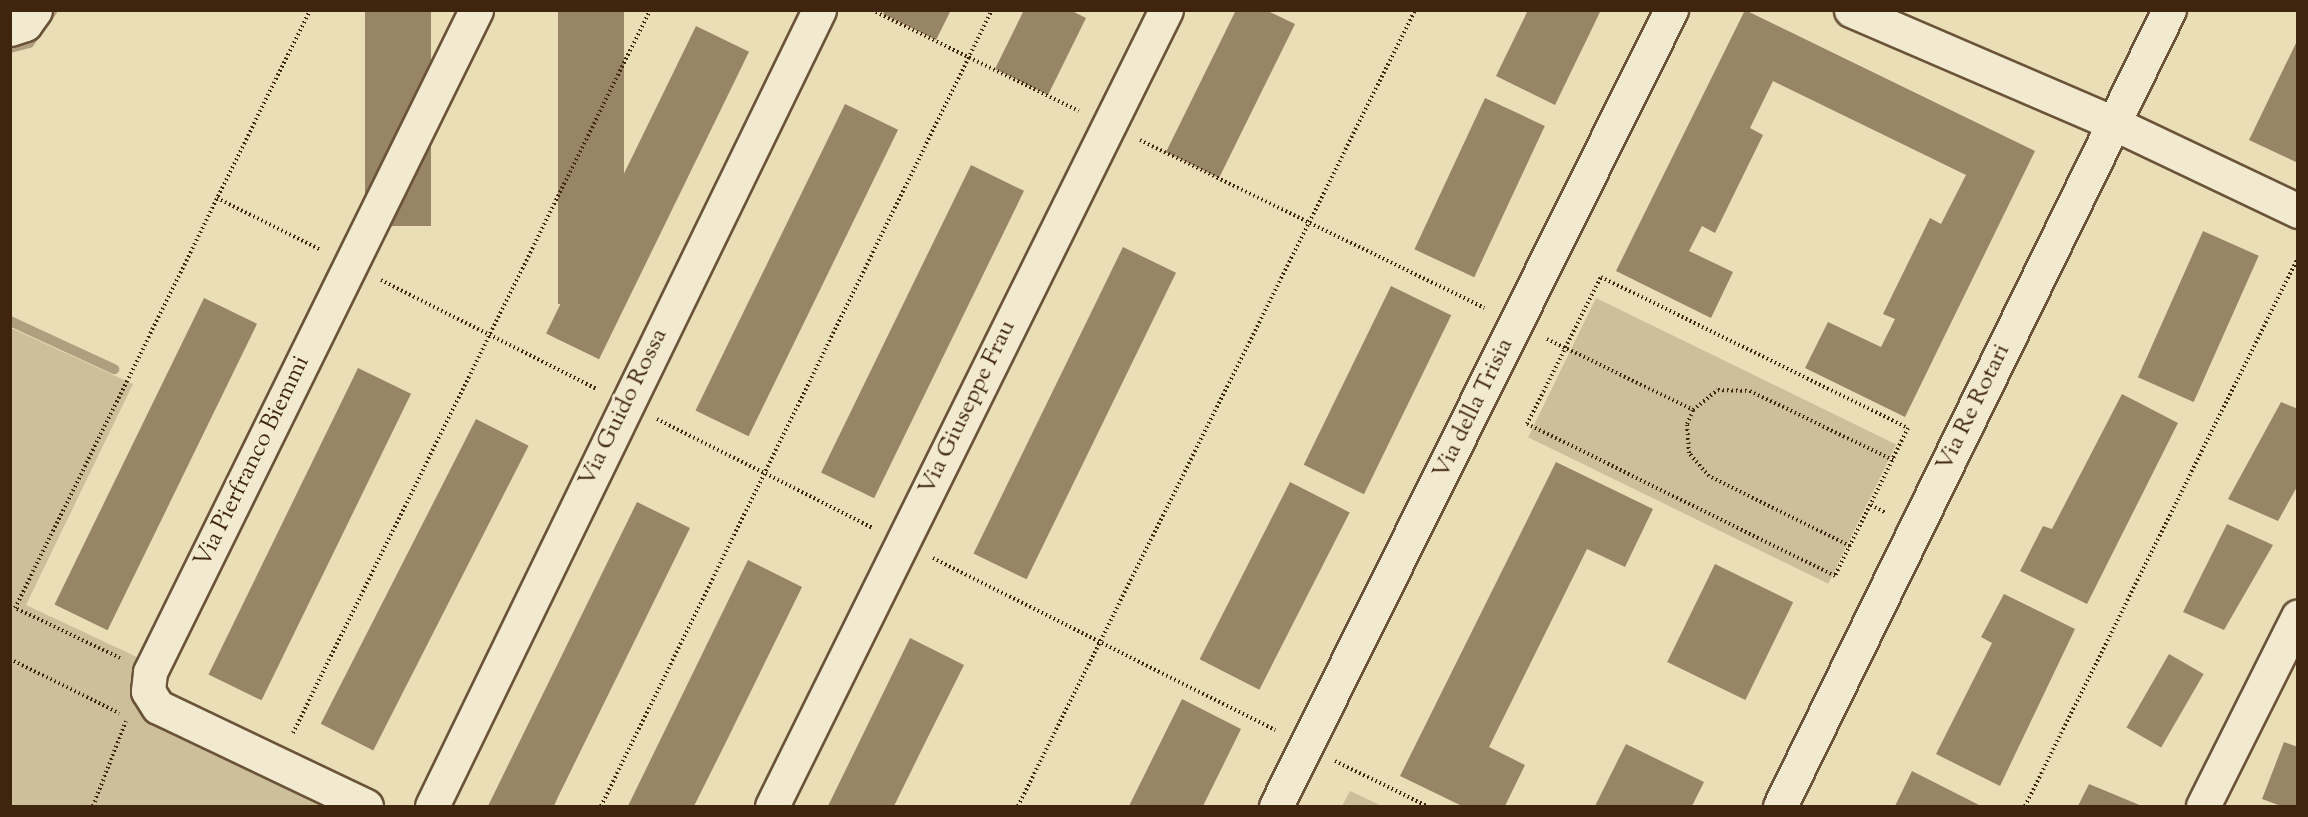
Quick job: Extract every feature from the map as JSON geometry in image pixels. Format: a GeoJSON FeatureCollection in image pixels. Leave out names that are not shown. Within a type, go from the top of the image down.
{"type":"FeatureCollection","features":[{"type":"Feature","properties":{"kind":"street"},"geometry":{"type":"LineString","coordinates":[[10,29],[25,24],[35,10]]}},
{"type":"Feature","properties":{"kind":"street","name":"Via Pierfranco Biemmi"},"geometry":{"type":"LineString","coordinates":[[150,672],[476,10]]}},
{"type":"Feature","properties":{"kind":"street","name":"Via Guido Rossa"},"geometry":{"type":"LineString","coordinates":[[432,807],[626,403],[819,10]]}},
{"type":"Feature","properties":{"kind":"street","name":"Via della Trisia"},"geometry":{"type":"LineString","coordinates":[[1276,807],[1671,10]]}},
{"type":"Feature","properties":{"kind":"street"},"geometry":{"type":"LineString","coordinates":[[1851,10],[2113,123],[2298,211]]}},
{"type":"Feature","properties":{"kind":"street","name":"Via Re Rotari"},"geometry":{"type":"LineString","coordinates":[[1780,807],[2169,10]]}},
{"type":"Feature","properties":{"kind":"street","name":"Via Giuseppe Frau"},"geometry":{"type":"LineString","coordinates":[[772,807],[1107,124],[1154,15]]}},
{"type":"Feature","properties":{"kind":"street"},"geometry":{"type":"LineString","coordinates":[[2202,807],[2298,616]]}},
{"type":"Feature","properties":{"kind":"street"},"geometry":{"type":"LineString","coordinates":[[150,672],[147,691],[158,707],[366,807]]}},
{"type":"Feature","properties":{"kind":"path"},"geometry":{"type":"LineString","coordinates":[[150,672],[15,608],[310,10]]}},
{"type":"Feature","properties":{"kind":"path"},"geometry":{"type":"LineString","coordinates":[[277,766],[650,10]]}},
{"type":"Feature","properties":{"kind":"path"},"geometry":{"type":"LineString","coordinates":[[872,10],[1693,410]]}},
{"type":"Feature","properties":{"kind":"path"},"geometry":{"type":"LineString","coordinates":[[601,807],[992,10]]}},
{"type":"Feature","properties":{"kind":"path"},"geometry":{"type":"LineString","coordinates":[[1018,807],[1414,10]]}},
{"type":"Feature","properties":{"kind":"path"},"geometry":{"type":"LineString","coordinates":[[217,198],[1427,807]]}},
{"type":"Feature","properties":{"kind":"path"},"geometry":{"type":"LineString","coordinates":[[2025,807],[2298,258]]}},
{"type":"Feature","properties":{"kind":"path"},"geometry":{"type":"LineString","coordinates":[[1601,277],[1908,428],[1835,576],[1527,424],[1565,347],[1601,277]]}},
{"type":"Feature","properties":{"kind":"path"},"geometry":{"type":"LineString","coordinates":[[1850,546],[1708,476],[1689,453],[1687,424],[1693,410],[1718,390],[1750,391],[1893,460]]}},
{"type":"Feature","properties":{"kind":"path"},"geometry":{"type":"LineString","coordinates":[[10,659],[128,717],[93,807]]}},
{"type":"Feature","properties":{"kind":"shaded area"},"geometry":{"type":"Polygon","coordinates":[[[1596,298],[1896,444],[1828,584],[1528,437],[1596,298]]]}},
{"type":"Feature","properties":{"kind":"shaded area"},"geometry":{"type":"Polygon","coordinates":[[[11,328],[133,384],[26,605],[139,658],[156,724],[320,806],[11,806],[11,328]]]}},
{"type":"Feature","properties":{"kind":"shaded area"},"geometry":{"type":"Polygon","coordinates":[[[1350,791],[1382,806],[1342,806],[1350,791]]]}},
{"type":"Feature","properties":{"kind":"building"},"geometry":{"type":"Polygon","coordinates":[[[365,10],[431,10],[431,226],[365,226],[365,10]]]}},
{"type":"Feature","properties":{"kind":"building"},"geometry":{"type":"Polygon","coordinates":[[[558,10],[624,10],[624,304],[558,304],[558,10]]]}},
{"type":"Feature","properties":{"kind":"building"},"geometry":{"type":"Polygon","coordinates":[[[885,10],[951,10],[936,40],[883,14],[885,10]]]}},
{"type":"Feature","properties":{"kind":"building"},"geometry":{"type":"Polygon","coordinates":[[[1024,10],[1070,10],[1086,18],[1048,95],[995,69],[1024,10]]]}},
{"type":"Feature","properties":{"kind":"building"},"geometry":{"type":"Polygon","coordinates":[[[1236,10],[1266,10],[1295,24],[1219,178],[1166,152],[1236,10]]]}},
{"type":"Feature","properties":{"kind":"building"},"geometry":{"type":"Polygon","coordinates":[[[1528,10],[1601,10],[1555,105],[1496,76],[1528,10]]]}},
{"type":"Feature","properties":{"kind":"building"},"geometry":{"type":"Polygon","coordinates":[[[1745,10],[2035,151],[1905,417],[1805,368],[1828,322],[1881,347],[1895,319],[1883,314],[1930,218],[1941,224],[1966,175],[1773,81],[1750,128],[1763,135],[1715,233],[1702,226],[1689,251],[1733,272],[1711,318],[1616,271],[1745,10]]]}},
{"type":"Feature","properties":{"kind":"building"},"geometry":{"type":"Polygon","coordinates":[[[696,26],[749,52],[599,359],[546,333],[696,26]]]}},
{"type":"Feature","properties":{"kind":"building"},"geometry":{"type":"Polygon","coordinates":[[[2298,39],[2298,163],[2249,140],[2298,39]]]}},
{"type":"Feature","properties":{"kind":"building"},"geometry":{"type":"Polygon","coordinates":[[[1485,98],[1545,126],[1474,277],[1414,249],[1485,98]]]}},
{"type":"Feature","properties":{"kind":"building"},"geometry":{"type":"Polygon","coordinates":[[[845,104],[898,130],[749,436],[696,410],[845,104]]]}},
{"type":"Feature","properties":{"kind":"building"},"geometry":{"type":"Polygon","coordinates":[[[971,165],[1024,191],[874,498],[821,472],[971,165]]]}},
{"type":"Feature","properties":{"kind":"building"},"geometry":{"type":"Polygon","coordinates":[[[2203,231],[2259,256],[2194,402],[2138,377],[2203,231]]]}},
{"type":"Feature","properties":{"kind":"building"},"geometry":{"type":"Polygon","coordinates":[[[1123,247],[1176,273],[1027,579],[974,553],[1123,247]]]}},
{"type":"Feature","properties":{"kind":"building"},"geometry":{"type":"Polygon","coordinates":[[[1391,286],[1451,315],[1364,494],[1304,465],[1391,286]]]}},
{"type":"Feature","properties":{"kind":"building"},"geometry":{"type":"Polygon","coordinates":[[[204,298],[257,324],[108,630],[55,604],[204,298]]]}},
{"type":"Feature","properties":{"kind":"building"},"geometry":{"type":"Polygon","coordinates":[[[358,368],[411,394],[262,700],[209,674],[358,368]]]}},
{"type":"Feature","properties":{"kind":"building"},"geometry":{"type":"Polygon","coordinates":[[[2122,394],[2178,423],[2087,604],[2020,571],[2043,526],[2052,529],[2122,394]]]}},
{"type":"Feature","properties":{"kind":"building"},"geometry":{"type":"Polygon","coordinates":[[[2281,402],[2298,409],[2298,485],[2278,521],[2228,499],[2281,402]]]}},
{"type":"Feature","properties":{"kind":"building"},"geometry":{"type":"Polygon","coordinates":[[[476,419],[529,446],[373,751],[321,724],[476,419]]]}},
{"type":"Feature","properties":{"kind":"building"},"geometry":{"type":"Polygon","coordinates":[[[1556,462],[1653,509],[1625,567],[1587,549],[1489,747],[1525,765],[1505,806],[1462,806],[1400,776],[1556,462]]]}},
{"type":"Feature","properties":{"kind":"building"},"geometry":{"type":"Polygon","coordinates":[[[1290,482],[1350,512],[1259,690],[1200,659],[1290,482]]]}},
{"type":"Feature","properties":{"kind":"building"},"geometry":{"type":"Polygon","coordinates":[[[637,502],[690,528],[554,806],[488,806],[637,502]]]}},
{"type":"Feature","properties":{"kind":"building"},"geometry":{"type":"Polygon","coordinates":[[[2227,524],[2273,545],[2224,630],[2183,612],[2227,524]]]}},
{"type":"Feature","properties":{"kind":"building"},"geometry":{"type":"Polygon","coordinates":[[[748,560],[802,587],[694,806],[628,806],[748,560]]]}},
{"type":"Feature","properties":{"kind":"building"},"geometry":{"type":"Polygon","coordinates":[[[1715,564],[1793,602],[1745,700],[1667,662],[1715,564]]]}},
{"type":"Feature","properties":{"kind":"building"},"geometry":{"type":"Polygon","coordinates":[[[2004,594],[2075,629],[2000,786],[1936,754],[1992,643],[1981,637],[2004,594]]]}},
{"type":"Feature","properties":{"kind":"building"},"geometry":{"type":"Polygon","coordinates":[[[910,638],[964,665],[894,806],[828,806],[910,638]]]}},
{"type":"Feature","properties":{"kind":"building"},"geometry":{"type":"Polygon","coordinates":[[[2169,654],[2204,674],[2161,748],[2126,728],[2169,654]]]}},
{"type":"Feature","properties":{"kind":"building"},"geometry":{"type":"Polygon","coordinates":[[[1182,699],[1241,729],[1203,806],[1129,806],[1182,699]]]}},
{"type":"Feature","properties":{"kind":"building"},"geometry":{"type":"Polygon","coordinates":[[[2284,742],[2298,747],[2298,806],[2281,806],[2262,799],[2284,742]]]}},
{"type":"Feature","properties":{"kind":"building"},"geometry":{"type":"Polygon","coordinates":[[[1626,744],[1704,782],[1692,806],[1595,806],[1626,744]]]}},
{"type":"Feature","properties":{"kind":"building"},"geometry":{"type":"Polygon","coordinates":[[[1912,771],[1981,806],[1895,806],[1912,771]]]}},
{"type":"Feature","properties":{"kind":"building"},"geometry":{"type":"Polygon","coordinates":[[[2089,784],[2142,806],[2078,806],[2089,784]]]}},
{"type":"Feature","properties":{"kind":"waterway"},"geometry":{"type":"LineString","coordinates":[[10,48],[29,43],[53,10]]}},
{"type":"Feature","properties":{"kind":"waterway"},"geometry":{"type":"LineString","coordinates":[[10,321],[114,369]]}}]}
